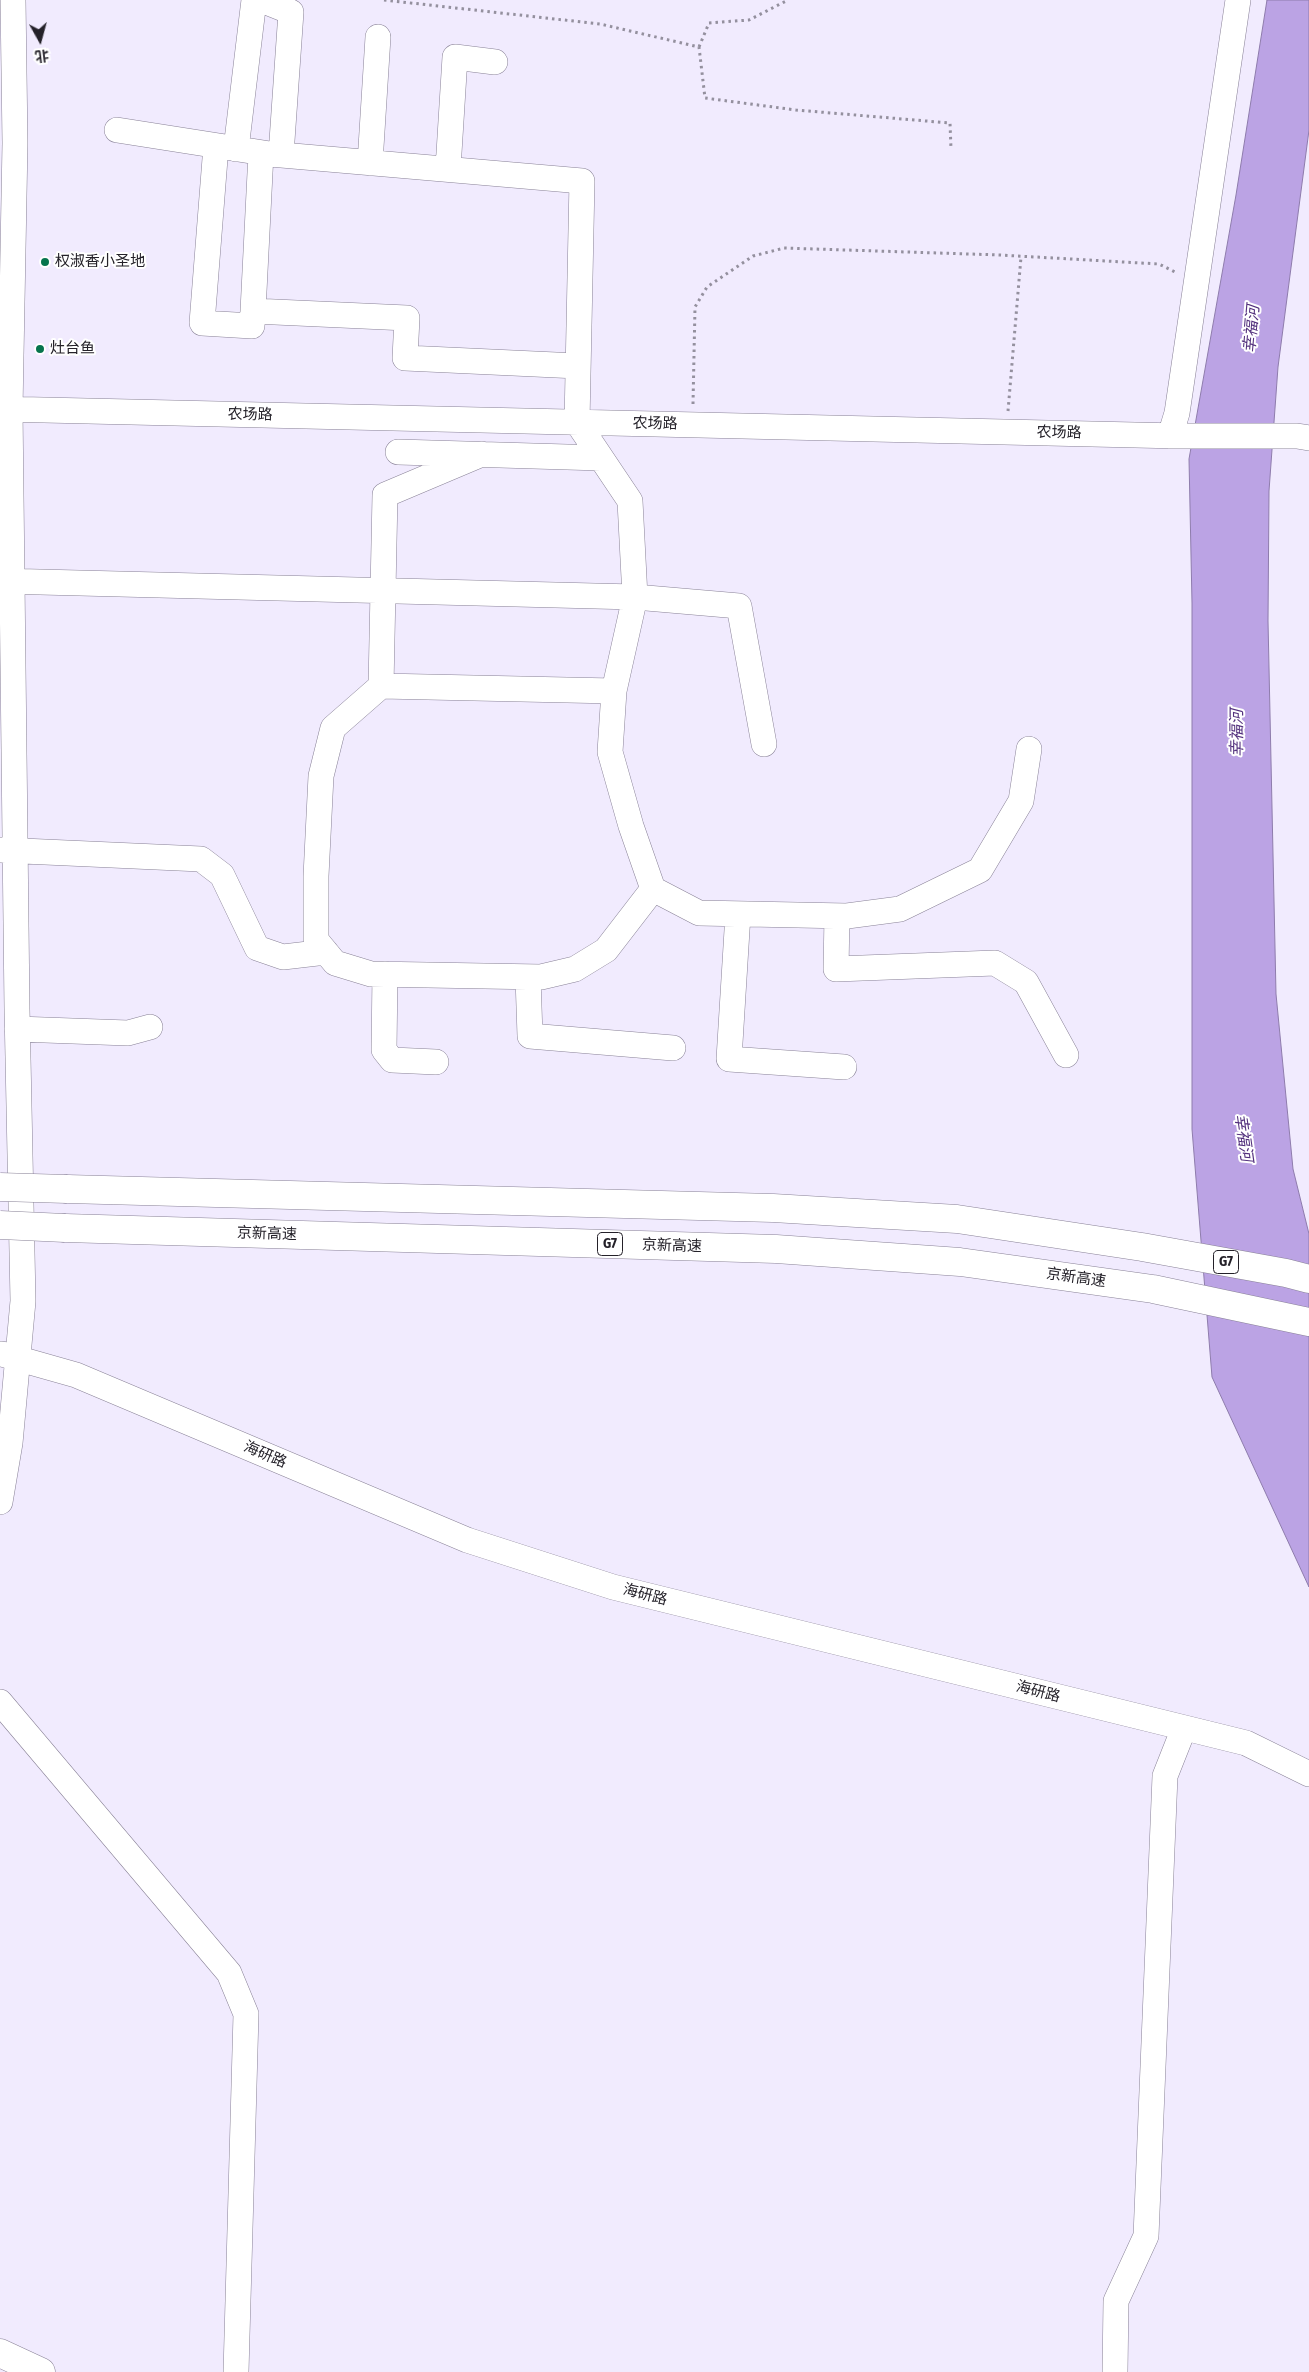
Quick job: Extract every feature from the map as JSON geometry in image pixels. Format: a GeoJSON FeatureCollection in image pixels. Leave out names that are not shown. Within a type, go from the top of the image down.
{"type":"FeatureCollection","features":[{"type":"Feature","properties":{"kind":"main road","name":"G7"},"geometry":{"type":"LineString","coordinates":[[0,1187],[773,1208],[957,1219],[1142,1247],[1309,1279]]}},
{"type":"Feature","properties":{"kind":"main road","name":"京新高速"},"geometry":{"type":"LineString","coordinates":[[0,1226],[776,1249],[960,1262],[1153,1289],[1309,1322]]}},
{"type":"Feature","properties":{"kind":"main road"},"geometry":{"type":"LineString","coordinates":[[0,2353],[41,2372]]}},
{"type":"Feature","properties":{"kind":"street"},"geometry":{"type":"LineString","coordinates":[[0,1502],[10,1443],[8,1356],[23,1301],[17,1029],[8,850],[5,409],[15,143],[13,0]]}},
{"type":"Feature","properties":{"kind":"street"},"geometry":{"type":"LineString","coordinates":[[254,0],[226,147],[202,323],[252,326],[271,154],[291,12],[261,0]]}},
{"type":"Feature","properties":{"kind":"street"},"geometry":{"type":"LineString","coordinates":[[1174,436],[1238,0]]}},
{"type":"Feature","properties":{"kind":"street"},"geometry":{"type":"LineString","coordinates":[[370,163],[378,36]]}},
{"type":"Feature","properties":{"kind":"street"},"geometry":{"type":"LineString","coordinates":[[448,169],[455,57],[495,62]]}},
{"type":"Feature","properties":{"kind":"street"},"geometry":{"type":"LineString","coordinates":[[117,130],[271,154],[582,181],[577,422],[630,501],[636,597],[614,691],[610,752],[630,826],[653,889],[699,913],[837,916],[900,909],[980,870],[1021,801],[1029,749]]}},
{"type":"Feature","properties":{"kind":"street"},"geometry":{"type":"LineString","coordinates":[[253,311],[407,318],[405,358],[578,366]]}},
{"type":"Feature","properties":{"kind":"street","name":"农场路"},"geometry":{"type":"LineString","coordinates":[[5,409],[1174,436],[1303,437]]}},
{"type":"Feature","properties":{"kind":"street"},"geometry":{"type":"LineString","coordinates":[[398,452],[601,458]]}},
{"type":"Feature","properties":{"kind":"street"},"geometry":{"type":"LineString","coordinates":[[381,686],[386,495],[482,454]]}},
{"type":"Feature","properties":{"kind":"street"},"geometry":{"type":"LineString","coordinates":[[6,582],[636,597],[739,606],[764,744]]}},
{"type":"Feature","properties":{"kind":"street"},"geometry":{"type":"LineString","coordinates":[[614,691],[381,686],[333,728],[321,776],[316,876],[316,940],[335,963],[371,974],[542,977],[575,969],[606,950],[653,889]]}},
{"type":"Feature","properties":{"kind":"street"},"geometry":{"type":"LineString","coordinates":[[8,850],[201,859],[222,875],[257,948],[283,957],[326,952]]}},
{"type":"Feature","properties":{"kind":"street"},"geometry":{"type":"LineString","coordinates":[[738,914],[729,1059],[844,1068]]}},
{"type":"Feature","properties":{"kind":"street"},"geometry":{"type":"LineString","coordinates":[[837,916],[836,969],[995,962],[1026,982],[1066,1055]]}},
{"type":"Feature","properties":{"kind":"street"},"geometry":{"type":"LineString","coordinates":[[385,974],[384,1050],[392,1060],[436,1062]]}},
{"type":"Feature","properties":{"kind":"street"},"geometry":{"type":"LineString","coordinates":[[528,976],[530,1036],[673,1048]]}},
{"type":"Feature","properties":{"kind":"street"},"geometry":{"type":"LineString","coordinates":[[17,1029],[128,1033],[150,1027]]}},
{"type":"Feature","properties":{"kind":"street","name":"海研路"},"geometry":{"type":"LineString","coordinates":[[8,1356],[76,1375],[467,1540],[595,1581],[1246,1743],[1309,1774]]}},
{"type":"Feature","properties":{"kind":"street"},"geometry":{"type":"LineString","coordinates":[[0,1702],[229,1973],[246,2014],[236,2372]]}},
{"type":"Feature","properties":{"kind":"street"},"geometry":{"type":"LineString","coordinates":[[1115,2372],[1116,2301],[1146,2236],[1165,1776],[1184,1728]]}},
{"type":"Feature","properties":{"kind":"path"},"geometry":{"type":"LineString","coordinates":[[384,0],[600,24],[699,47]]}},
{"type":"Feature","properties":{"kind":"path"},"geometry":{"type":"LineString","coordinates":[[788,0],[749,20],[709,22],[699,47],[705,98],[796,110],[950,123],[951,149]]}},
{"type":"Feature","properties":{"kind":"path"},"geometry":{"type":"LineString","coordinates":[[692,425],[695,307],[707,287],[753,256],[784,248],[1159,264],[1196,281]]}},
{"type":"Feature","properties":{"kind":"path"},"geometry":{"type":"LineString","coordinates":[[1007,432],[1020,257]]}},
{"type":"Feature","properties":{"kind":"water","name":"幸福河"},"geometry":{"type":"Polygon","coordinates":[[[1267,0],[1309,0],[1309,130],[1278,367],[1269,491],[1268,621],[1276,994],[1293,1169],[1309,1234],[1309,1587],[1212,1377],[1192,1129],[1192,603],[1189,459],[1236,195],[1267,0]]]}},
{"type":"Feature","properties":{"kind":"place","name":"权淑香小圣地"},"geometry":{"type":"Point","coordinates":[45,262]}},
{"type":"Feature","properties":{"kind":"place","name":"灶台鱼"},"geometry":{"type":"Point","coordinates":[40,349]}}]}
